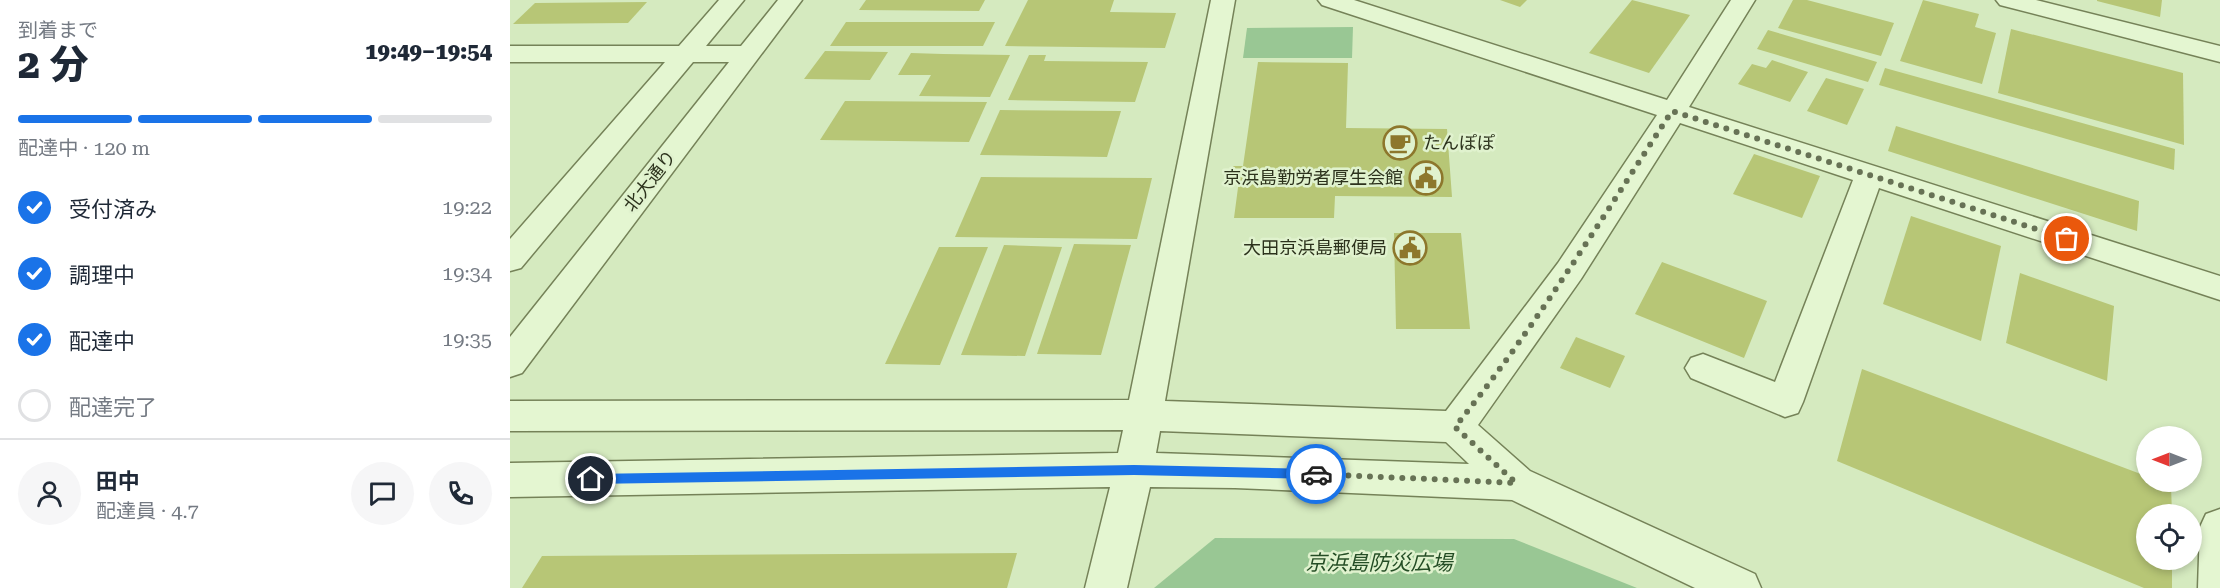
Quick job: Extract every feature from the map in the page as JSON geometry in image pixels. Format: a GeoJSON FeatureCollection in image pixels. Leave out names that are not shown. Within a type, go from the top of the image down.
{"type":"FeatureCollection","features":[{"type":"Feature","properties":{"kind":"street"},"geometry":{"type":"LineString","coordinates":[[510,260],[732,0]]}},
{"type":"Feature","properties":{"kind":"street","name":"北大通り"},"geometry":{"type":"LineString","coordinates":[[510,363],[790,0]]}},
{"type":"Feature","properties":{"kind":"street"},"geometry":{"type":"LineString","coordinates":[[1106,588],[1134,470],[1223,0]]}},
{"type":"Feature","properties":{"kind":"street"},"geometry":{"type":"LineString","coordinates":[[1330,0],[2220,288]]}},
{"type":"Feature","properties":{"kind":"street"},"geometry":{"type":"LineString","coordinates":[[1455,427],[1482,394],[1587,243],[1743,0]]}},
{"type":"Feature","properties":{"kind":"street"},"geometry":{"type":"LineString","coordinates":[[2008,0],[2220,54]]}},
{"type":"Feature","properties":{"kind":"street"},"geometry":{"type":"LineString","coordinates":[[510,54],[748,54]]}},
{"type":"Feature","properties":{"kind":"street"},"geometry":{"type":"LineString","coordinates":[[1703,368],[1785,402],[1869,175]]}},
{"type":"Feature","properties":{"kind":"street"},"geometry":{"type":"LineString","coordinates":[[510,416],[1144,415],[1455,427],[1516,483],[1729,585]]}},
{"type":"Feature","properties":{"kind":"street"},"geometry":{"type":"LineString","coordinates":[[510,480],[1134,470],[1234,471],[1516,483]]}},
{"type":"Feature","properties":{"kind":"street"},"geometry":{"type":"LineString","coordinates":[[2219,588],[2220,527]]}},
{"type":"Feature","properties":{"kind":"green space"},"geometry":{"type":"Polygon","coordinates":[[[1353,27],[1352,58],[1243,58],[1247,28],[1353,27]]]}},
{"type":"Feature","properties":{"kind":"green space","name":"京浜島防災広場"},"geometry":{"type":"Polygon","coordinates":[[[1215,538],[1514,539],[1637,588],[1154,588],[1215,538]]]}},
{"type":"Feature","properties":{"kind":"building"},"geometry":{"type":"Polygon","coordinates":[[[866,0],[985,0],[979,11],[859,10],[866,0]]]}},
{"type":"Feature","properties":{"kind":"building"},"geometry":{"type":"Polygon","coordinates":[[[1028,0],[1114,0],[1110,12],[1176,13],[1165,48],[1005,46],[1028,0]]]}},
{"type":"Feature","properties":{"kind":"building"},"geometry":{"type":"Polygon","coordinates":[[[1500,0],[1527,0],[1520,7],[1500,0]]]}},
{"type":"Feature","properties":{"kind":"building"},"geometry":{"type":"Polygon","coordinates":[[[1632,0],[1690,15],[1649,73],[1589,53],[1632,0]]]}},
{"type":"Feature","properties":{"kind":"building"},"geometry":{"type":"Polygon","coordinates":[[[1793,0],[1807,0],[1894,23],[1881,56],[1778,28],[1793,0]]]}},
{"type":"Feature","properties":{"kind":"building"},"geometry":{"type":"Polygon","coordinates":[[[1923,0],[1979,14],[1975,27],[1996,33],[1982,84],[1900,61],[1923,0]]]}},
{"type":"Feature","properties":{"kind":"building"},"geometry":{"type":"Polygon","coordinates":[[[2162,0],[2160,17],[2097,1],[2162,0]]]}},
{"type":"Feature","properties":{"kind":"building"},"geometry":{"type":"Polygon","coordinates":[[[647,2],[628,23],[513,24],[535,3],[647,2]]]}},
{"type":"Feature","properties":{"kind":"building"},"geometry":{"type":"Polygon","coordinates":[[[846,22],[995,22],[983,46],[830,46],[846,22]]]}},
{"type":"Feature","properties":{"kind":"building"},"geometry":{"type":"Polygon","coordinates":[[[2011,29],[2183,73],[2184,145],[1998,93],[2011,29]]]}},
{"type":"Feature","properties":{"kind":"building"},"geometry":{"type":"Polygon","coordinates":[[[1768,30],[1877,62],[1868,82],[1757,49],[1768,30]]]}},
{"type":"Feature","properties":{"kind":"building"},"geometry":{"type":"Polygon","coordinates":[[[825,51],[888,52],[870,80],[804,79],[825,51]]]}},
{"type":"Feature","properties":{"kind":"building"},"geometry":{"type":"Polygon","coordinates":[[[911,53],[1010,55],[990,97],[919,96],[931,75],[898,75],[911,53]]]}},
{"type":"Feature","properties":{"kind":"building"},"geometry":{"type":"Polygon","coordinates":[[[1029,55],[1046,55],[1044,61],[1148,62],[1135,102],[1008,100],[1029,55]]]}},
{"type":"Feature","properties":{"kind":"building"},"geometry":{"type":"Polygon","coordinates":[[[1772,60],[1808,72],[1790,102],[1738,84],[1752,64],[1766,68],[1772,60]]]}},
{"type":"Feature","properties":{"kind":"building","name":"京浜島勤労者厚生会館"},"geometry":{"type":"Polygon","coordinates":[[[1258,62],[1348,63],[1346,128],[1447,129],[1452,197],[1335,196],[1334,218],[1234,218],[1239,180],[1231,180],[1233,166],[1243,166],[1258,62]]]}},
{"type":"Feature","properties":{"kind":"building"},"geometry":{"type":"Polygon","coordinates":[[[1885,68],[2175,149],[2174,170],[1879,85],[1885,68]]]}},
{"type":"Feature","properties":{"kind":"building"},"geometry":{"type":"Polygon","coordinates":[[[1826,78],[1864,89],[1847,125],[1807,111],[1826,78]]]}},
{"type":"Feature","properties":{"kind":"building"},"geometry":{"type":"Polygon","coordinates":[[[845,101],[987,102],[969,142],[820,140],[845,101]]]}},
{"type":"Feature","properties":{"kind":"building"},"geometry":{"type":"Polygon","coordinates":[[[1000,110],[1121,111],[1107,157],[980,155],[1000,110]]]}},
{"type":"Feature","properties":{"kind":"building"},"geometry":{"type":"Polygon","coordinates":[[[1896,126],[2139,201],[2137,231],[1888,151],[1896,126]]]}},
{"type":"Feature","properties":{"kind":"building"},"geometry":{"type":"Polygon","coordinates":[[[1754,154],[1820,176],[1802,218],[1733,194],[1754,154]]]}},
{"type":"Feature","properties":{"kind":"building"},"geometry":{"type":"Polygon","coordinates":[[[981,177],[1152,178],[1137,239],[955,237],[981,177]]]}},
{"type":"Feature","properties":{"kind":"building"},"geometry":{"type":"Polygon","coordinates":[[[1911,216],[2001,246],[1981,341],[1883,304],[1911,216]]]}},
{"type":"Feature","properties":{"kind":"building"},"geometry":{"type":"Polygon","coordinates":[[[1394,233],[1461,233],[1470,329],[1396,329],[1394,233]]]}},
{"type":"Feature","properties":{"kind":"building"},"geometry":{"type":"Polygon","coordinates":[[[1074,244],[1131,245],[1101,355],[1037,354],[1074,244]]]}},
{"type":"Feature","properties":{"kind":"building"},"geometry":{"type":"Polygon","coordinates":[[[1004,245],[1062,247],[1025,356],[961,355],[1004,245]]]}},
{"type":"Feature","properties":{"kind":"building"},"geometry":{"type":"Polygon","coordinates":[[[939,247],[988,247],[940,365],[885,364],[939,247]]]}},
{"type":"Feature","properties":{"kind":"building"},"geometry":{"type":"Polygon","coordinates":[[[1662,262],[1767,301],[1744,358],[1635,314],[1662,262]]]}},
{"type":"Feature","properties":{"kind":"building"},"geometry":{"type":"Polygon","coordinates":[[[2020,273],[2114,306],[2107,381],[2006,343],[2020,273]]]}},
{"type":"Feature","properties":{"kind":"building"},"geometry":{"type":"Polygon","coordinates":[[[1576,337],[1625,356],[1610,388],[1560,368],[1576,337]]]}},
{"type":"Feature","properties":{"kind":"building"},"geometry":{"type":"Polygon","coordinates":[[[1862,369],[2136,472],[2136,492],[2171,492],[2172,504],[2136,504],[2136,570],[2172,570],[2172,588],[2144,588],[1837,461],[1862,369]]]}},
{"type":"Feature","properties":{"kind":"building"},"geometry":{"type":"Polygon","coordinates":[[[1017,553],[1007,588],[522,588],[542,556],[1017,553]]]}},
{"type":"Feature","properties":{"kind":"way so far"},"geometry":{"type":"LineString","coordinates":[[1316,474],[1516,483],[1455,427],[1482,394],[1581,252],[1672,111],[2067,239]]}},
{"type":"Feature","properties":{"kind":"place","name":"たんぽぽ"},"geometry":{"type":"Point","coordinates":[1400,143]}},
{"type":"Feature","properties":{"kind":"place","name":"京浜島勤労者厚生会館"},"geometry":{"type":"Point","coordinates":[1426,178]}},
{"type":"Feature","properties":{"kind":"place","name":"大田京浜島郵便局"},"geometry":{"type":"Point","coordinates":[1410,248]}},
{"type":"Feature","properties":{"kind":"route"},"geometry":{"type":"LineString","coordinates":[[591,479],[1134,470],[1316,474]]}}]}
